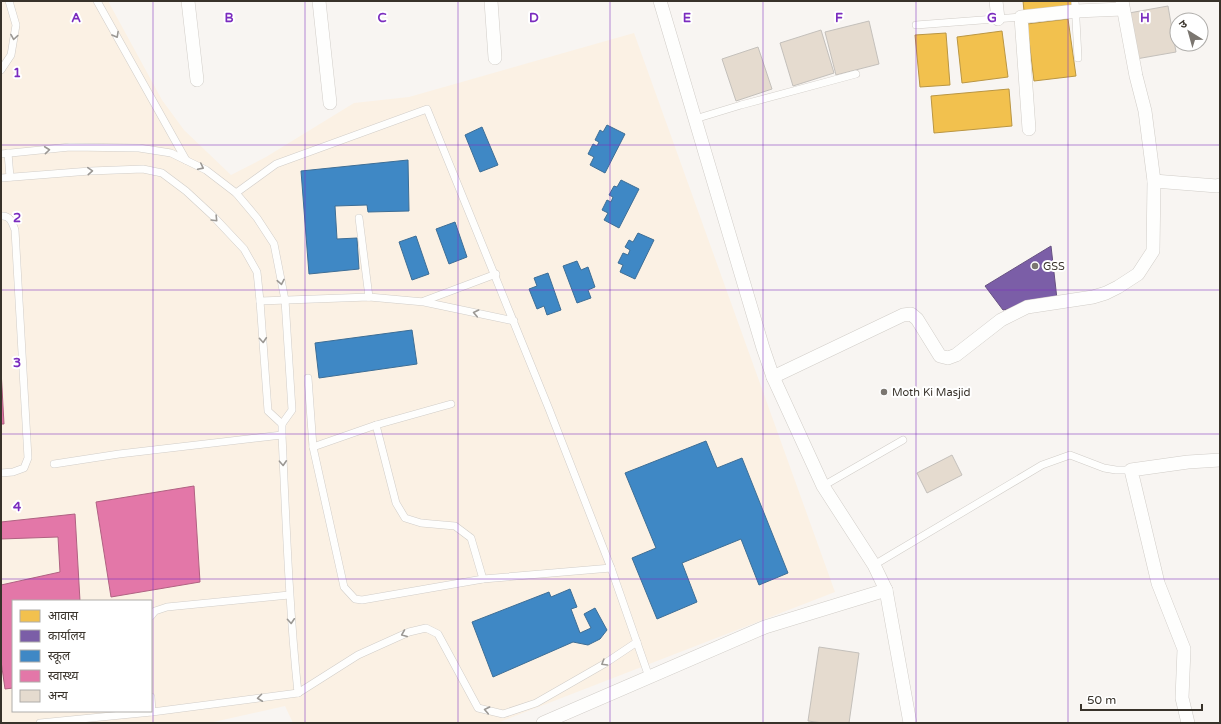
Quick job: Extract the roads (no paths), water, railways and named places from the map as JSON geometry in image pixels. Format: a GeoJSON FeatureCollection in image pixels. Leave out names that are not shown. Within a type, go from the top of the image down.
{"type":"FeatureCollection","features":[{"type":"Feature","properties":{"kind":"street"},"geometry":{"type":"LineString","coordinates":[[188,1],[197,80]]}},
{"type":"Feature","properties":{"kind":"street"},"geometry":{"type":"LineString","coordinates":[[319,1],[330,103]]}},
{"type":"Feature","properties":{"kind":"street"},"geometry":{"type":"LineString","coordinates":[[491,1],[495,58]]}},
{"type":"Feature","properties":{"kind":"street"},"geometry":{"type":"LineString","coordinates":[[660,1],[772,377],[823,486],[874,565],[886,590],[910,723]]}},
{"type":"Feature","properties":{"kind":"street"},"geometry":{"type":"LineString","coordinates":[[996,1],[998,19]]}},
{"type":"Feature","properties":{"kind":"street"},"geometry":{"type":"LineString","coordinates":[[772,377],[903,315],[911,314],[917,319],[940,356],[948,358],[956,355],[1001,320],[1027,308],[1093,297],[1106,293],[1138,274],[1153,251],[1154,181],[1145,111],[1136,76],[1123,5],[1075,6],[1020,17],[1029,129]]}},
{"type":"Feature","properties":{"kind":"street"},"geometry":{"type":"LineString","coordinates":[[1154,181],[1220,185]]}},
{"type":"Feature","properties":{"kind":"street"},"geometry":{"type":"LineString","coordinates":[[1188,723],[1182,698],[1184,649],[1158,583],[1131,470],[1188,462],[1220,460]]}},
{"type":"Feature","properties":{"kind":"street"},"geometry":{"type":"LineString","coordinates":[[543,723],[765,627],[886,590]]}},
{"type":"Feature","properties":{"kind":"lane"},"geometry":{"type":"LineString","coordinates":[[1,70],[11,55],[16,25],[9,1]]}},
{"type":"Feature","properties":{"kind":"lane"},"geometry":{"type":"LineString","coordinates":[[97,1],[186,160]]}},
{"type":"Feature","properties":{"kind":"lane"},"geometry":{"type":"LineString","coordinates":[[1075,6],[1078,58]]}},
{"type":"Feature","properties":{"kind":"lane"},"geometry":{"type":"LineString","coordinates":[[916,25],[1020,17]]}},
{"type":"Feature","properties":{"kind":"lane"},"geometry":{"type":"LineString","coordinates":[[695,119],[856,74]]}},
{"type":"Feature","properties":{"kind":"lane"},"geometry":{"type":"LineString","coordinates":[[236,193],[276,164],[428,109],[496,274],[611,568],[650,677]]}},
{"type":"Feature","properties":{"kind":"lane"},"geometry":{"type":"LineString","coordinates":[[10,177],[4,154],[70,147],[139,148],[172,153],[206,170],[236,193],[257,218],[274,244],[285,300],[292,410],[282,424],[282,435],[289,595],[298,693]]}},
{"type":"Feature","properties":{"kind":"lane"},"geometry":{"type":"LineString","coordinates":[[1,178],[90,171],[144,169],[162,173],[186,191],[213,216],[244,249],[257,272],[268,411],[282,424]]}},
{"type":"Feature","properties":{"kind":"lane"},"geometry":{"type":"LineString","coordinates":[[1,216],[6,216],[12,220],[15,230],[28,458],[24,468],[13,472],[1,473]]}},
{"type":"Feature","properties":{"kind":"lane"},"geometry":{"type":"LineString","coordinates":[[359,218],[369,296]]}},
{"type":"Feature","properties":{"kind":"lane"},"geometry":{"type":"LineString","coordinates":[[424,302],[496,274]]}},
{"type":"Feature","properties":{"kind":"lane"},"geometry":{"type":"LineString","coordinates":[[260,301],[369,296],[424,302],[514,321]]}},
{"type":"Feature","properties":{"kind":"lane"},"geometry":{"type":"LineString","coordinates":[[308,378],[313,447],[344,587],[355,599],[362,600],[483,579],[611,568]]}},
{"type":"Feature","properties":{"kind":"lane"},"geometry":{"type":"LineString","coordinates":[[313,447],[376,425],[451,404]]}},
{"type":"Feature","properties":{"kind":"lane"},"geometry":{"type":"LineString","coordinates":[[376,425],[396,503],[405,518],[421,523],[455,526],[471,538],[483,579]]}},
{"type":"Feature","properties":{"kind":"lane"},"geometry":{"type":"LineString","coordinates":[[54,464],[119,454],[282,435]]}},
{"type":"Feature","properties":{"kind":"lane"},"geometry":{"type":"LineString","coordinates":[[823,486],[903,440]]}},
{"type":"Feature","properties":{"kind":"lane"},"geometry":{"type":"LineString","coordinates":[[874,565],[1042,465],[1070,455],[1104,468],[1131,470]]}},
{"type":"Feature","properties":{"kind":"lane"},"geometry":{"type":"LineString","coordinates":[[152,615],[155,611],[167,607],[289,595]]}},
{"type":"Feature","properties":{"kind":"lane"},"geometry":{"type":"LineString","coordinates":[[40,723],[152,712],[298,693],[358,655],[409,632],[426,628],[438,634],[478,708],[502,714],[536,703],[604,664],[637,642]]}},
{"type":"Feature","properties":{"kind":"place","name":"GSS"},"geometry":{"type":"Point","coordinates":[1035,266]}},
{"type":"Feature","properties":{"kind":"place","name":"Moth Ki Masjid"},"geometry":{"type":"Point","coordinates":[884,392]}}]}
